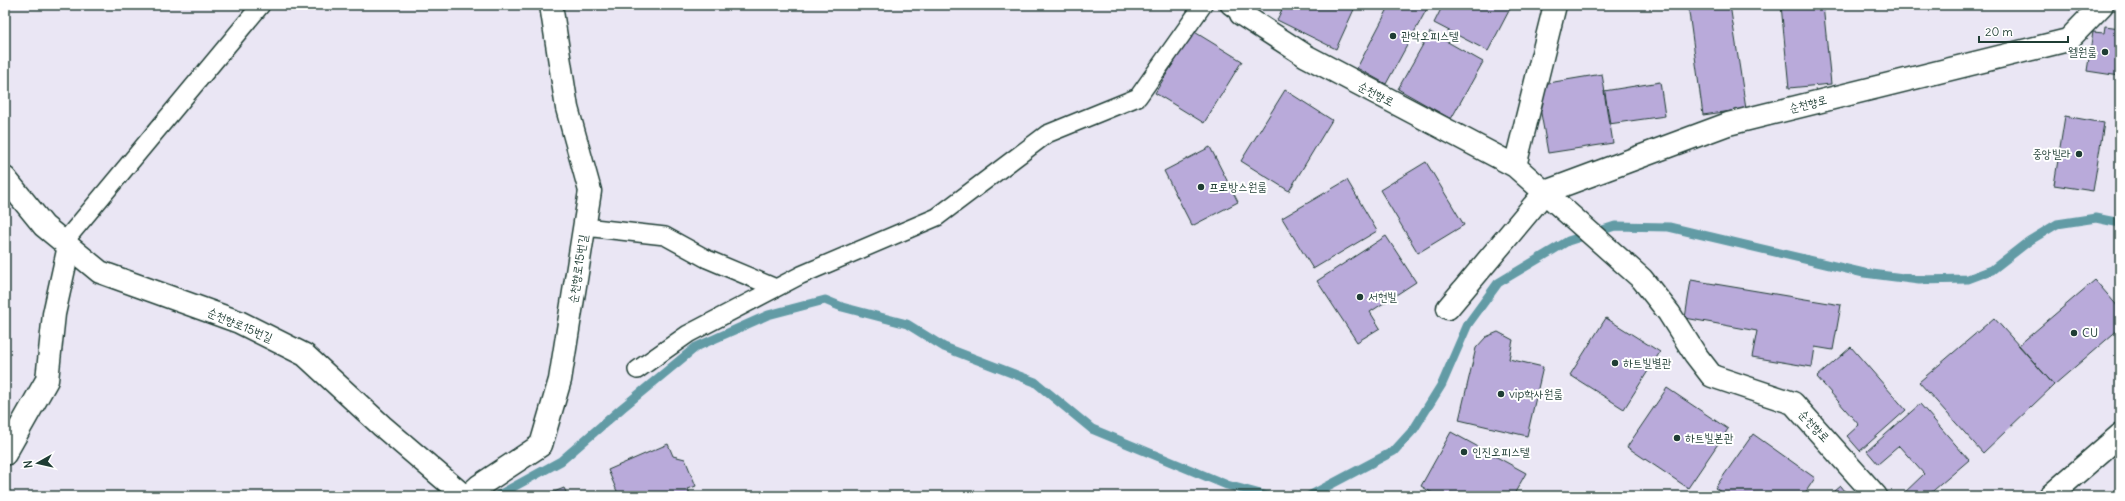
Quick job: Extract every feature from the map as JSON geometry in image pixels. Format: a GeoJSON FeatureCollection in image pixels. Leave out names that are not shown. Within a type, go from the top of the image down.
{"type":"FeatureCollection","features":[{"type":"Feature","properties":{"kind":"street","name":"순천향로15번길"},"geometry":{"type":"LineString","coordinates":[[468,496],[479,486],[541,445],[560,380],[590,192],[567,108],[550,5]]}},
{"type":"Feature","properties":{"kind":"street"},"geometry":{"type":"LineString","coordinates":[[1515,166],[1555,5]]}},
{"type":"Feature","properties":{"kind":"street","name":"순천향로"},"geometry":{"type":"LineString","coordinates":[[1545,192],[1728,124],[2068,40],[2102,5]]}},
{"type":"Feature","properties":{"kind":"street","name":"순천향로"},"geometry":{"type":"LineString","coordinates":[[1235,10],[1306,56],[1515,166],[1642,279],[1669,313],[1695,354],[1712,376],[1793,403],[1876,496]]}},
{"type":"Feature","properties":{"kind":"street","name":"순천향로15번길"},"geometry":{"type":"LineString","coordinates":[[5,178],[44,226],[100,272],[239,322],[305,355],[382,426],[464,496]]}},
{"type":"Feature","properties":{"kind":"street"},"geometry":{"type":"LineString","coordinates":[[1448,308],[1545,192]]}},
{"type":"Feature","properties":{"kind":"street"},"geometry":{"type":"LineString","coordinates":[[5,454],[48,380],[54,314],[67,244]]}},
{"type":"Feature","properties":{"kind":"street"},"geometry":{"type":"LineString","coordinates":[[2050,496],[2120,435]]}},
{"type":"Feature","properties":{"kind":"lane"},"geometry":{"type":"LineString","coordinates":[[67,244],[261,5]]}},
{"type":"Feature","properties":{"kind":"lane"},"geometry":{"type":"LineString","coordinates":[[637,370],[688,334],[801,275],[937,217],[1047,134],[1138,97],[1203,5]]}},
{"type":"Feature","properties":{"kind":"lane"},"geometry":{"type":"LineString","coordinates":[[585,227],[665,236],[707,259],[776,288]]}},
{"type":"Feature","properties":{"kind":"building"},"geometry":{"type":"Polygon","coordinates":[[[1284,5],[1356,5],[1336,49],[1277,20],[1284,5]]]}},
{"type":"Feature","properties":{"kind":"building","name":"관악오피스텔"},"geometry":{"type":"Polygon","coordinates":[[[1390,5],[1429,5],[1386,84],[1357,68],[1390,5]]]}},
{"type":"Feature","properties":{"kind":"building"},"geometry":{"type":"Polygon","coordinates":[[[1443,5],[1512,5],[1488,51],[1434,23],[1443,5]]]}},
{"type":"Feature","properties":{"kind":"building"},"geometry":{"type":"Polygon","coordinates":[[[1688,5],[1730,5],[1746,109],[1703,115],[1688,5]]]}},
{"type":"Feature","properties":{"kind":"building"},"geometry":{"type":"Polygon","coordinates":[[[1781,5],[1823,5],[1831,84],[1789,88],[1781,5]]]}},
{"type":"Feature","properties":{"kind":"building","name":"웰원룸"},"geometry":{"type":"Polygon","coordinates":[[[2105,26],[2120,28],[2120,76],[2087,71],[2093,32],[2104,33],[2105,26]]]}},
{"type":"Feature","properties":{"kind":"building"},"geometry":{"type":"Polygon","coordinates":[[[1193,31],[1242,61],[1204,123],[1155,93],[1193,31]]]}},
{"type":"Feature","properties":{"kind":"building"},"geometry":{"type":"Polygon","coordinates":[[[1430,32],[1483,62],[1451,119],[1398,89],[1430,32]]]}},
{"type":"Feature","properties":{"kind":"building"},"geometry":{"type":"Polygon","coordinates":[[[1602,74],[1613,143],[1548,153],[1536,85],[1602,74]]]}},
{"type":"Feature","properties":{"kind":"building"},"geometry":{"type":"Polygon","coordinates":[[[1660,82],[1665,116],[1609,124],[1604,91],[1660,82]]]}},
{"type":"Feature","properties":{"kind":"building"},"geometry":{"type":"Polygon","coordinates":[[[1285,90],[1332,120],[1289,191],[1241,161],[1285,90]]]}},
{"type":"Feature","properties":{"kind":"building","name":"중앙빌라"},"geometry":{"type":"Polygon","coordinates":[[[2065,116],[2104,123],[2093,191],[2054,185],[2065,116]]]}},
{"type":"Feature","properties":{"kind":"building","name":"프로방스원룸"},"geometry":{"type":"Polygon","coordinates":[[[1210,147],[1238,202],[1192,226],[1164,171],[1210,147]]]}},
{"type":"Feature","properties":{"kind":"building"},"geometry":{"type":"Polygon","coordinates":[[[1426,162],[1464,225],[1418,253],[1380,190],[1426,162]]]}},
{"type":"Feature","properties":{"kind":"building"},"geometry":{"type":"Polygon","coordinates":[[[1347,180],[1377,231],[1313,269],[1282,218],[1347,180]]]}},
{"type":"Feature","properties":{"kind":"building","name":"서현빌"},"geometry":{"type":"Polygon","coordinates":[[[1386,236],[1416,282],[1370,312],[1380,328],[1357,342],[1317,281],[1386,236]]]}},
{"type":"Feature","properties":{"kind":"building"},"geometry":{"type":"Polygon","coordinates":[[[1691,280],[1841,305],[1833,350],[1815,347],[1812,367],[1752,357],[1757,331],[1685,318],[1691,280]]]}},
{"type":"Feature","properties":{"kind":"building","name":"CU"},"geometry":{"type":"Polygon","coordinates":[[[2095,280],[2120,309],[2120,328],[2054,385],[2019,345],[2095,280]]]}},
{"type":"Feature","properties":{"kind":"building","name":"하트빌별관"},"geometry":{"type":"Polygon","coordinates":[[[1606,318],[1660,352],[1624,409],[1570,375],[1606,318]]]}},
{"type":"Feature","properties":{"kind":"building"},"geometry":{"type":"Polygon","coordinates":[[[1994,318],[2054,385],[1983,453],[1919,382],[1994,318]]]}},
{"type":"Feature","properties":{"kind":"building","name":"vip학사원룸"},"geometry":{"type":"Polygon","coordinates":[[[1498,332],[1513,340],[1509,359],[1543,367],[1527,436],[1459,420],[1476,348],[1486,337],[1498,332]]]}},
{"type":"Feature","properties":{"kind":"building"},"geometry":{"type":"Polygon","coordinates":[[[1851,347],[1906,410],[1860,451],[1847,436],[1859,425],[1817,377],[1851,347]]]}},
{"type":"Feature","properties":{"kind":"building","name":"하트빌본관"},"geometry":{"type":"Polygon","coordinates":[[[1667,388],[1728,429],[1688,488],[1627,447],[1667,388]]]}},
{"type":"Feature","properties":{"kind":"building"},"geometry":{"type":"Polygon","coordinates":[[[1920,404],[1969,460],[1927,496],[1901,496],[1924,474],[1899,446],[1878,464],[1867,451],[1920,404]]]}},
{"type":"Feature","properties":{"kind":"building","name":"인진오피스텔"},"geometry":{"type":"Polygon","coordinates":[[[1451,432],[1526,473],[1513,496],[1437,496],[1421,486],[1451,432]]]}},
{"type":"Feature","properties":{"kind":"building"},"geometry":{"type":"Polygon","coordinates":[[[1753,434],[1815,478],[1803,496],[1727,496],[1715,488],[1753,434]]]}},
{"type":"Feature","properties":{"kind":"building"},"geometry":{"type":"Polygon","coordinates":[[[668,444],[673,456],[685,459],[696,486],[688,489],[691,496],[619,496],[608,470],[668,444]]]}},
{"type":"Feature","properties":{"kind":"building"},"geometry":{"type":"Polygon","coordinates":[[[1841,486],[1849,496],[1829,496],[1841,486]]]}},
{"type":"Feature","properties":{"kind":"building"},"geometry":{"type":"Polygon","coordinates":[[[564,488],[568,496],[544,496],[564,488]]]}},
{"type":"Feature","properties":{"kind":"waterway"},"geometry":{"type":"LineString","coordinates":[[1309,496],[1394,451],[1414,429],[1442,384],[1468,324],[1498,283],[1568,241],[1615,226],[1669,227],[1864,273],[1919,280],[1968,279],[1992,270],[2029,241],[2057,224],[2096,218],[2120,223]]}},
{"type":"Feature","properties":{"kind":"waterway"},"geometry":{"type":"LineString","coordinates":[[497,496],[561,461],[696,347],[768,315],[825,300],[842,307],[907,324],[944,347],[1035,382],[1092,429],[1227,485],[1268,496]]}},
{"type":"Feature","properties":{"kind":"place","name":"관악오피스텔"},"geometry":{"type":"Point","coordinates":[1393,36]}},
{"type":"Feature","properties":{"kind":"place","name":"웰원룸"},"geometry":{"type":"Point","coordinates":[2105,52]}},
{"type":"Feature","properties":{"kind":"place","name":"중앙빌라"},"geometry":{"type":"Point","coordinates":[2079,154]}},
{"type":"Feature","properties":{"kind":"place","name":"프로방스원룸"},"geometry":{"type":"Point","coordinates":[1201,187]}},
{"type":"Feature","properties":{"kind":"place","name":"서현빌"},"geometry":{"type":"Point","coordinates":[1360,297]}},
{"type":"Feature","properties":{"kind":"place","name":"CU"},"geometry":{"type":"Point","coordinates":[2074,333]}},
{"type":"Feature","properties":{"kind":"place","name":"하트빌별관"},"geometry":{"type":"Point","coordinates":[1615,363]}},
{"type":"Feature","properties":{"kind":"place","name":"vip학사원룸"},"geometry":{"type":"Point","coordinates":[1501,394]}},
{"type":"Feature","properties":{"kind":"place","name":"하트빌본관"},"geometry":{"type":"Point","coordinates":[1677,438]}},
{"type":"Feature","properties":{"kind":"place","name":"인진오피스텔"},"geometry":{"type":"Point","coordinates":[1464,452]}}]}
